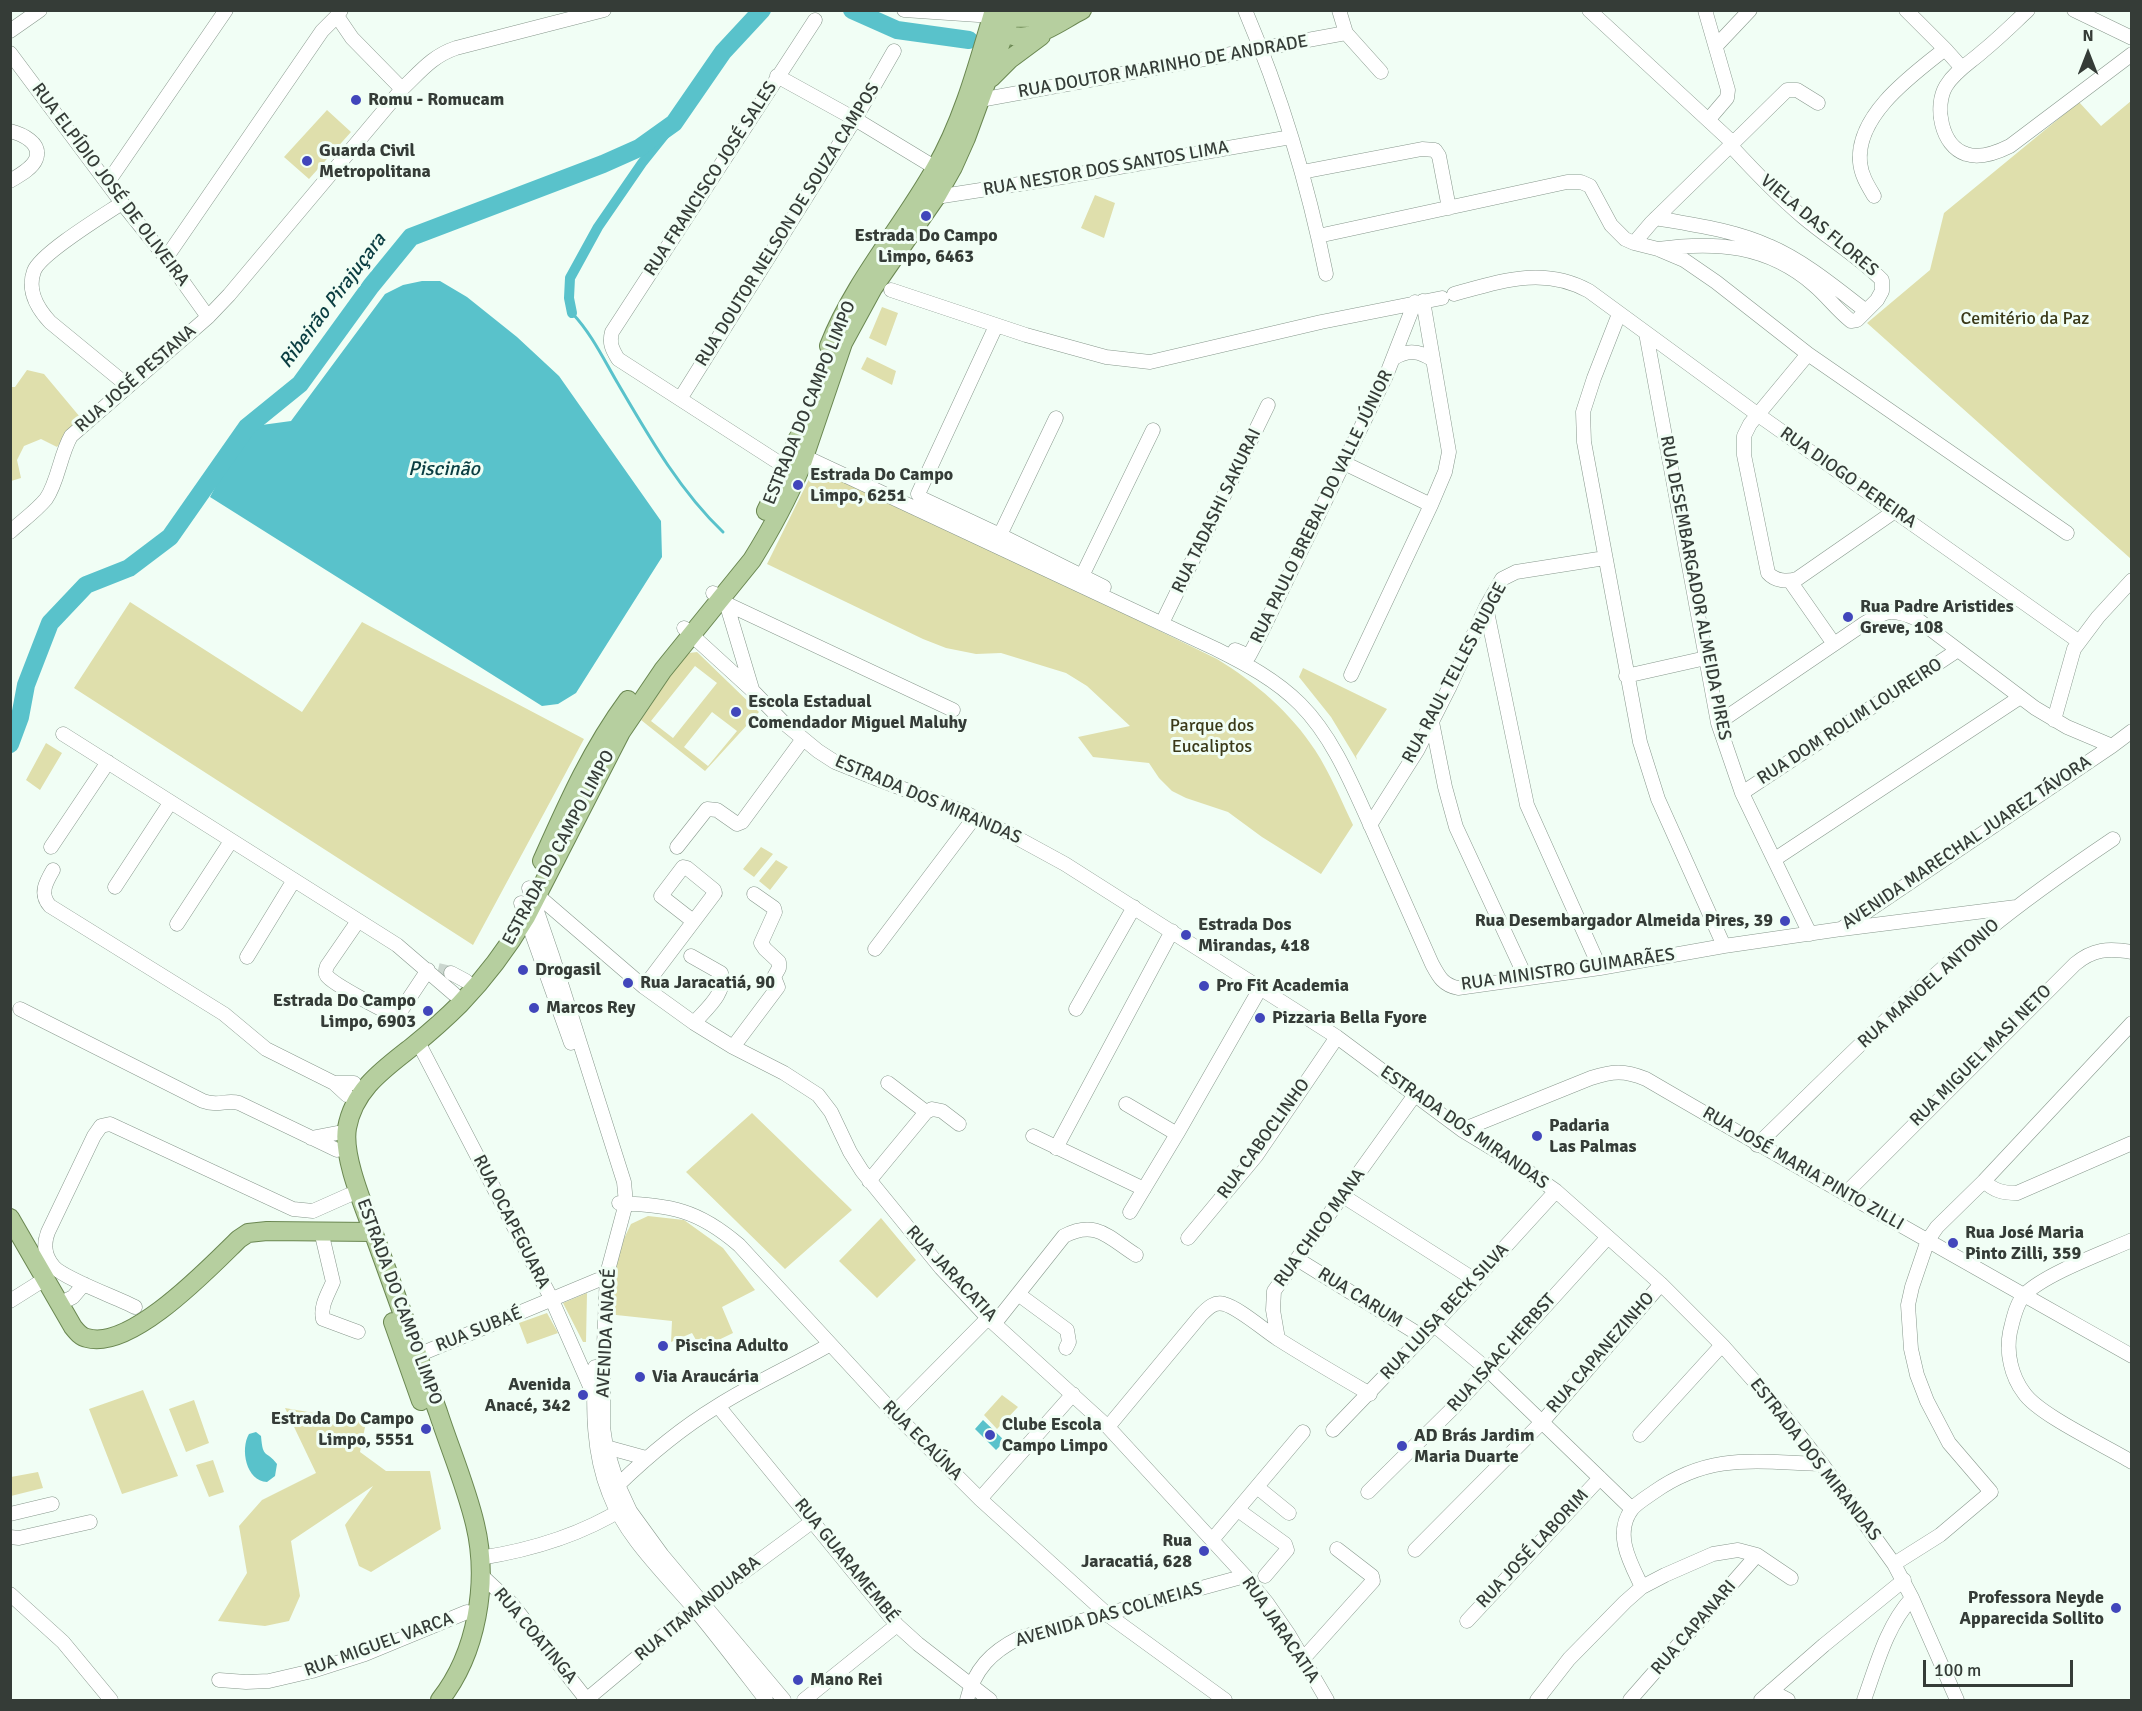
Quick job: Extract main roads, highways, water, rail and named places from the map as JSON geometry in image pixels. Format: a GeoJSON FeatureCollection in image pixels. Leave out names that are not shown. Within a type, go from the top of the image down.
{"type":"FeatureCollection","features":[{"type":"Feature","properties":{"kind":"main road"},"geometry":{"type":"LineString","coordinates":[[1001,18],[1025,37],[1051,19],[1082,10]]}},
{"type":"Feature","properties":{"kind":"main road","name":"ESTRADA DO CAMPO LIMPO"},"geometry":{"type":"LineString","coordinates":[[427,1701],[449,1666],[467,1612],[469,1553],[464,1529],[367,1232],[352,1169],[347,1130],[356,1104],[373,1078],[460,1004],[487,975],[510,945],[580,777],[613,721],[756,553],[792,487],[843,343],[857,314],[942,172],[966,138],[987,81],[1001,18]]}},
{"type":"Feature","properties":{"kind":"main road","name":"ESTRADA DO CAMPO LIMPO"},"geometry":{"type":"LineString","coordinates":[[942,172],[965,102],[1001,18]]}},
{"type":"Feature","properties":{"kind":"main road"},"geometry":{"type":"LineString","coordinates":[[987,81],[1051,19]]}},
{"type":"Feature","properties":{"kind":"main road","name":"ESTRADA DO CAMPO LIMPO"},"geometry":{"type":"LineString","coordinates":[[720,598],[731,569],[753,535],[787,468],[838,324],[851,299],[930,193]]}},
{"type":"Feature","properties":{"kind":"main road","name":"ESTRADA DO CAMPO LIMPO"},"geometry":{"type":"LineString","coordinates":[[440,1701],[453,1682],[471,1640],[476,1619],[480,1566],[476,1525],[418,1355],[367,1232],[349,1195],[337,1141],[345,1087],[411,1034],[447,978],[501,936],[529,901]]}},
{"type":"Feature","properties":{"kind":"main road"},"geometry":{"type":"LineString","coordinates":[[10,1218],[59,1304],[80,1335],[101,1339],[129,1329],[180,1296],[248,1233],[267,1231],[367,1232]]}},
{"type":"Feature","properties":{"kind":"water","name":"Piscinão"},"geometry":{"type":"Polygon","coordinates":[[[422,281],[440,281],[467,297],[517,337],[559,376],[661,521],[662,557],[576,693],[558,704],[542,706],[210,497],[247,427],[291,421],[385,294],[403,285],[422,281]]]}},
{"type":"Feature","properties":{"kind":"water","name":"Clube Escola Campo Limpo"},"geometry":{"type":"Polygon","coordinates":[[[983,1420],[1005,1441],[996,1450],[975,1429],[983,1420]]]}},
{"type":"Feature","properties":{"kind":"water"},"geometry":{"type":"Polygon","coordinates":[[[256,1432],[261,1436],[264,1451],[277,1464],[275,1476],[267,1482],[254,1476],[245,1456],[246,1440],[249,1434],[256,1432]]]}},
{"type":"Feature","properties":{"kind":"waterway","name":"Ribeirão Pirajuçara"},"geometry":{"type":"LineString","coordinates":[[10,744],[20,717],[26,685],[50,623],[86,585],[129,568],[170,537],[247,427],[300,384],[371,286],[411,237],[603,164],[639,148],[674,123],[723,52],[762,10]]}},
{"type":"Feature","properties":{"kind":"waterway","name":"Ribeirão Pirajuçara"},"geometry":{"type":"LineString","coordinates":[[852,10],[897,30],[969,40]]}},
{"type":"Feature","properties":{"kind":"waterway"},"geometry":{"type":"LineString","coordinates":[[572,313],[569,298],[570,278],[598,227],[642,163],[674,123]]}},
{"type":"Feature","properties":{"kind":"waterway"},"geometry":{"type":"LineString","coordinates":[[572,313],[596,346],[640,422],[678,480],[723,532]]}},
{"type":"Feature","properties":{"kind":"tunnel"},"geometry":{"type":"LineString","coordinates":[[438,970],[451,973]]}},
{"type":"Feature","properties":{"kind":"place","name":"Romu - Romucam"},"geometry":{"type":"Point","coordinates":[356,100]}},
{"type":"Feature","properties":{"kind":"place","name":"Guarda Civil Metropolitana"},"geometry":{"type":"Point","coordinates":[307,161]}},
{"type":"Feature","properties":{"kind":"place","name":"Estrada Do Campo Limpo, 6463"},"geometry":{"type":"Point","coordinates":[926,216]}},
{"type":"Feature","properties":{"kind":"place","name":"Estrada Do Campo Limpo, 6251"},"geometry":{"type":"Point","coordinates":[798,485]}},
{"type":"Feature","properties":{"kind":"place","name":"Rua Padre Aristides Greve, 108"},"geometry":{"type":"Point","coordinates":[1848,617]}},
{"type":"Feature","properties":{"kind":"place","name":"Escola Estadual Comendador Miguel Maluhy"},"geometry":{"type":"Point","coordinates":[736,712]}},
{"type":"Feature","properties":{"kind":"place","name":"Rua Desembargador Almeida Pires, 39"},"geometry":{"type":"Point","coordinates":[1785,921]}},
{"type":"Feature","properties":{"kind":"place","name":"Estrada Dos Mirandas, 418"},"geometry":{"type":"Point","coordinates":[1186,935]}},
{"type":"Feature","properties":{"kind":"place","name":"Drogasil"},"geometry":{"type":"Point","coordinates":[523,970]}},
{"type":"Feature","properties":{"kind":"place","name":"Rua Jaracatiá, 90"},"geometry":{"type":"Point","coordinates":[628,983]}},
{"type":"Feature","properties":{"kind":"place","name":"Pro Fit Academia"},"geometry":{"type":"Point","coordinates":[1204,986]}},
{"type":"Feature","properties":{"kind":"place","name":"Marcos Rey"},"geometry":{"type":"Point","coordinates":[534,1008]}},
{"type":"Feature","properties":{"kind":"place","name":"Estrada Do Campo Limpo, 6903"},"geometry":{"type":"Point","coordinates":[428,1011]}},
{"type":"Feature","properties":{"kind":"place","name":"Pizzaria Bella Fyore"},"geometry":{"type":"Point","coordinates":[1260,1018]}},
{"type":"Feature","properties":{"kind":"place","name":"Padaria Las Palmas"},"geometry":{"type":"Point","coordinates":[1537,1136]}},
{"type":"Feature","properties":{"kind":"place","name":"Rua José Maria Pinto Zilli, 359"},"geometry":{"type":"Point","coordinates":[1953,1243]}},
{"type":"Feature","properties":{"kind":"place","name":"Piscina Adulto"},"geometry":{"type":"Point","coordinates":[663,1346]}},
{"type":"Feature","properties":{"kind":"place","name":"Via Araucária"},"geometry":{"type":"Point","coordinates":[640,1377]}},
{"type":"Feature","properties":{"kind":"place","name":"Avenida Anacé, 342"},"geometry":{"type":"Point","coordinates":[583,1395]}},
{"type":"Feature","properties":{"kind":"place","name":"Estrada Do Campo Limpo, 5551"},"geometry":{"type":"Point","coordinates":[426,1429]}},
{"type":"Feature","properties":{"kind":"place","name":"Clube Escola Campo Limpo"},"geometry":{"type":"Point","coordinates":[990,1435]}},
{"type":"Feature","properties":{"kind":"place","name":"AD Brás Jardim Maria Duarte"},"geometry":{"type":"Point","coordinates":[1402,1446]}},
{"type":"Feature","properties":{"kind":"place","name":"Rua Jaracatiá, 628"},"geometry":{"type":"Point","coordinates":[1204,1551]}},
{"type":"Feature","properties":{"kind":"place","name":"Professora Neyde Apparecida Sollito"},"geometry":{"type":"Point","coordinates":[2116,1608]}},
{"type":"Feature","properties":{"kind":"place","name":"Mano Rei"},"geometry":{"type":"Point","coordinates":[798,1680]}},
{"type":"Feature","properties":{"kind":"park label","name":"Cemitério da Paz"},"geometry":{"type":"Point","coordinates":[2025,319]}},
{"type":"Feature","properties":{"kind":"park label","name":"Parque dos Eucaliptos"},"geometry":{"type":"Point","coordinates":[1212,736]}}]}
